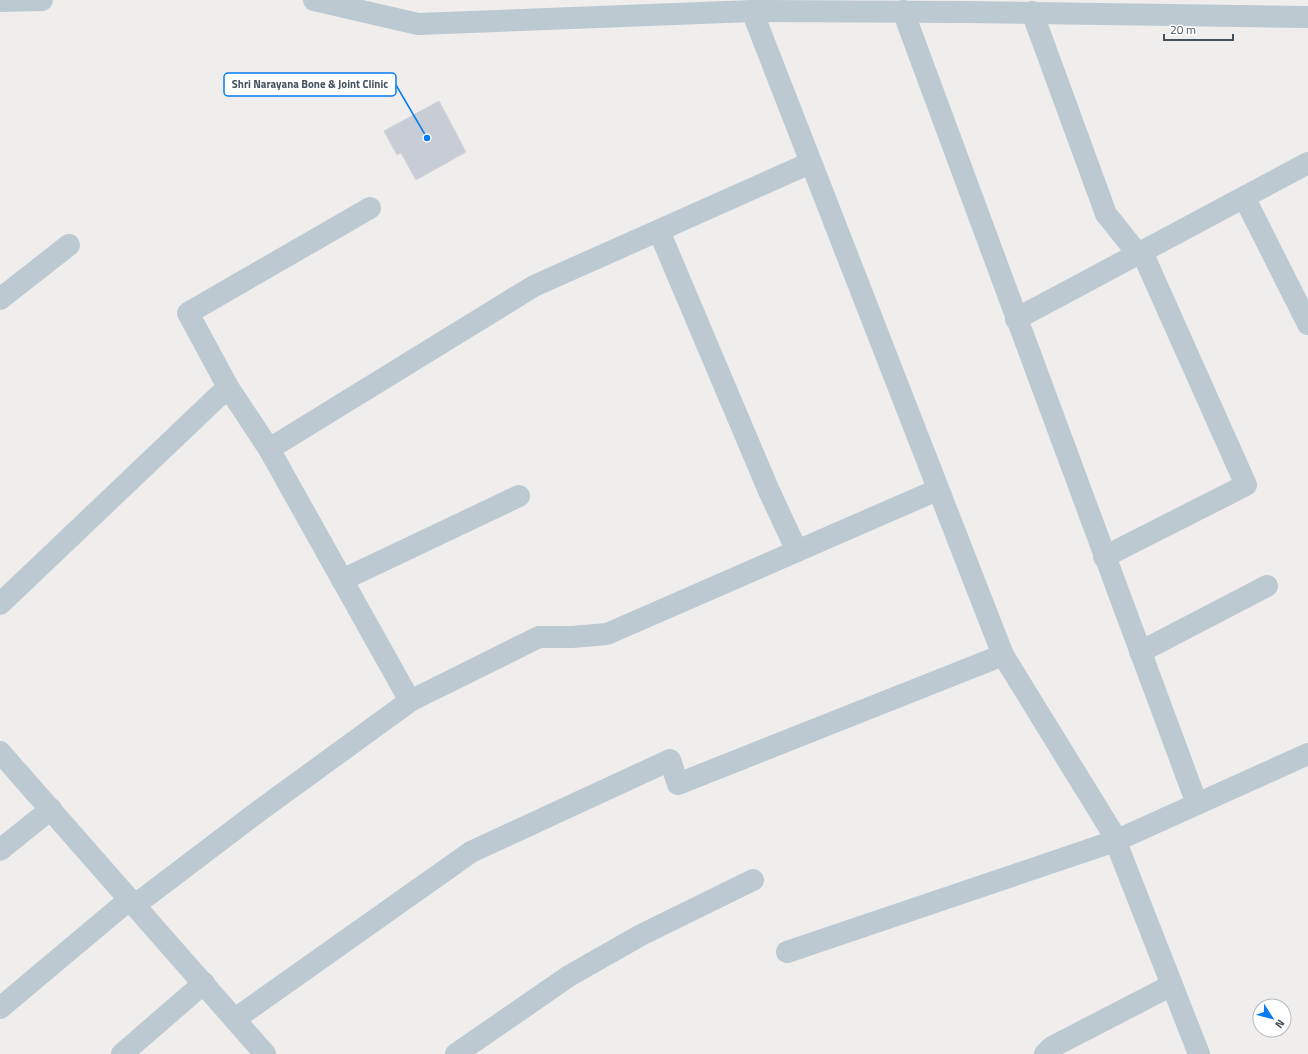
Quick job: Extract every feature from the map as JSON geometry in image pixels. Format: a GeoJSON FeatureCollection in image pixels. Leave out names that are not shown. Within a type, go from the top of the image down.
{"type":"FeatureCollection","features":[{"type":"Feature","properties":{"kind":"street"},"geometry":{"type":"LineString","coordinates":[[0,0],[42,0]]}},
{"type":"Feature","properties":{"kind":"street"},"geometry":{"type":"LineString","coordinates":[[314,0],[418,24],[752,11],[1032,12],[1308,17]]}},
{"type":"Feature","properties":{"kind":"street"},"geometry":{"type":"LineString","coordinates":[[752,11],[1002,655],[1115,841],[1199,1054]]}},
{"type":"Feature","properties":{"kind":"street"},"geometry":{"type":"LineString","coordinates":[[903,12],[1104,557],[1197,804]]}},
{"type":"Feature","properties":{"kind":"street"},"geometry":{"type":"LineString","coordinates":[[1032,12],[1106,214],[1140,253],[1246,485],[1104,557]]}},
{"type":"Feature","properties":{"kind":"street"},"geometry":{"type":"LineString","coordinates":[[269,449],[534,286],[810,163]]}},
{"type":"Feature","properties":{"kind":"street"},"geometry":{"type":"LineString","coordinates":[[1016,319],[1308,163]]}},
{"type":"Feature","properties":{"kind":"street"},"geometry":{"type":"LineString","coordinates":[[1244,196],[1308,324]]}},
{"type":"Feature","properties":{"kind":"street"},"geometry":{"type":"LineString","coordinates":[[370,208],[188,313],[228,387],[269,449],[410,701]]}},
{"type":"Feature","properties":{"kind":"street"},"geometry":{"type":"LineString","coordinates":[[659,231],[769,491],[797,551]]}},
{"type":"Feature","properties":{"kind":"street"},"geometry":{"type":"LineString","coordinates":[[0,299],[69,245]]}},
{"type":"Feature","properties":{"kind":"street"},"geometry":{"type":"LineString","coordinates":[[0,604],[228,387]]}},
{"type":"Feature","properties":{"kind":"street"},"geometry":{"type":"LineString","coordinates":[[0,1008],[132,902],[410,701],[538,637],[572,637],[607,634],[937,490]]}},
{"type":"Feature","properties":{"kind":"street"},"geometry":{"type":"LineString","coordinates":[[342,580],[519,496]]}},
{"type":"Feature","properties":{"kind":"street"},"geometry":{"type":"LineString","coordinates":[[1140,652],[1267,586]]}},
{"type":"Feature","properties":{"kind":"street"},"geometry":{"type":"LineString","coordinates":[[235,1019],[471,852],[670,760],[678,784],[1002,655]]}},
{"type":"Feature","properties":{"kind":"street"},"geometry":{"type":"LineString","coordinates":[[0,752],[265,1054]]}},
{"type":"Feature","properties":{"kind":"street"},"geometry":{"type":"LineString","coordinates":[[787,952],[1115,841],[1308,754]]}},
{"type":"Feature","properties":{"kind":"street"},"geometry":{"type":"LineString","coordinates":[[0,850],[51,809]]}},
{"type":"Feature","properties":{"kind":"street"},"geometry":{"type":"LineString","coordinates":[[456,1054],[569,976],[641,935],[753,880]]}},
{"type":"Feature","properties":{"kind":"street"},"geometry":{"type":"LineString","coordinates":[[122,1054],[204,983]]}},
{"type":"Feature","properties":{"kind":"street"},"geometry":{"type":"LineString","coordinates":[[1045,1054],[1052,1047],[1172,985]]}},
{"type":"Feature","properties":{"kind":"building"},"geometry":{"type":"Polygon","coordinates":[[[439,101],[466,152],[416,180],[401,153],[397,155],[384,131],[439,101]]]}},
{"type":"Feature","properties":{"kind":"place","name":"Shri Narayana Bone & Joint Clinic"},"geometry":{"type":"Point","coordinates":[427,138]}}]}
